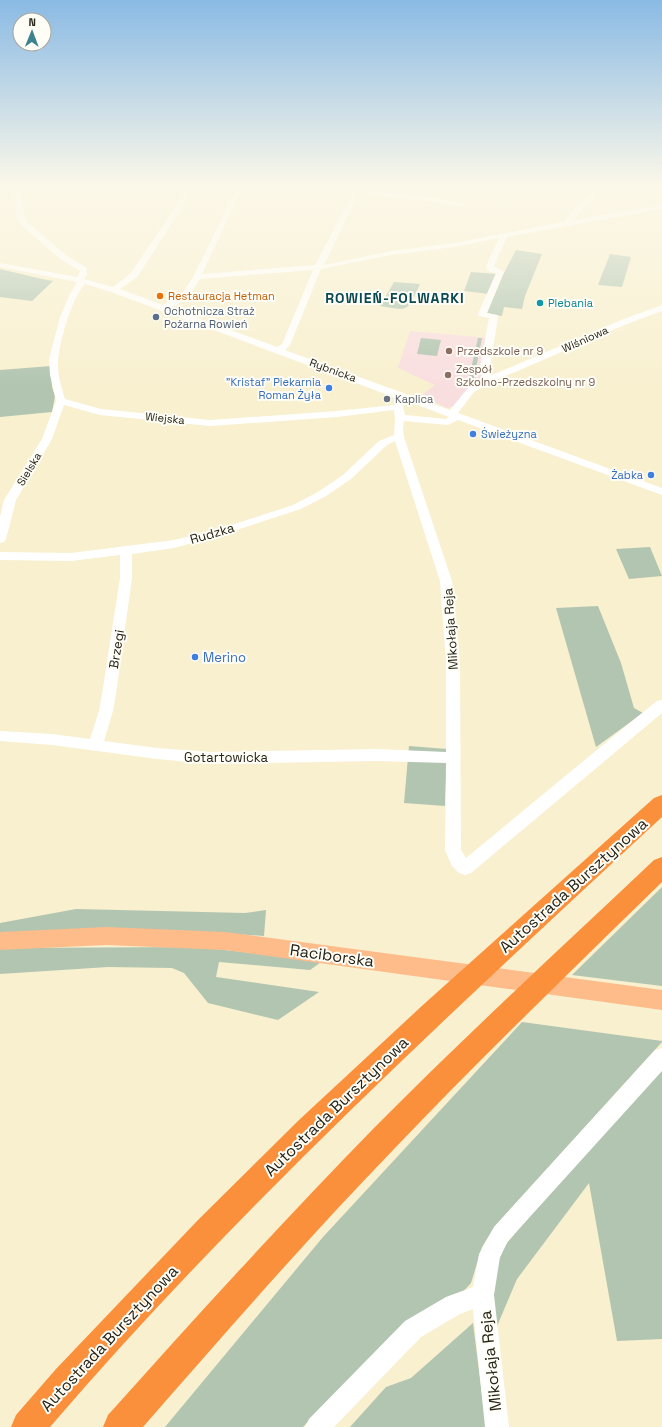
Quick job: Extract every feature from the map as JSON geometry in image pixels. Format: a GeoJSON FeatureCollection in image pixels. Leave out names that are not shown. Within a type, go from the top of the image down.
{"type":"FeatureCollection","features":[{"type":"Feature","properties":{"kind":"highway","name":"Autostrada Bursztynowa"},"geometry":{"type":"LineString","coordinates":[[28,1427],[68,1381],[209,1230],[303,1136],[433,1013],[662,804]]}},
{"type":"Feature","properties":{"kind":"highway"},"geometry":{"type":"LineString","coordinates":[[120,1427],[234,1298],[347,1177],[480,1043],[662,868]]}},
{"type":"Feature","properties":{"kind":"main road","name":"Raciborska"},"geometry":{"type":"LineString","coordinates":[[0,941],[83,936],[152,937],[225,941],[662,1000]]}},
{"type":"Feature","properties":{"kind":"street"},"geometry":{"type":"LineString","coordinates":[[59,254],[84,270],[81,281],[77,286],[70,302],[54,359],[56,386],[61,401]]}},
{"type":"Feature","properties":{"kind":"street"},"geometry":{"type":"LineString","coordinates":[[114,290],[133,276],[148,254]]}},
{"type":"Feature","properties":{"kind":"street"},"geometry":{"type":"LineString","coordinates":[[166,308],[185,296],[197,277],[208,254]]}},
{"type":"Feature","properties":{"kind":"street"},"geometry":{"type":"LineString","coordinates":[[279,350],[286,345],[325,254]]}},
{"type":"Feature","properties":{"kind":"street"},"geometry":{"type":"LineString","coordinates":[[197,277],[318,268],[388,254]]}},
{"type":"Feature","properties":{"kind":"street"},"geometry":{"type":"LineString","coordinates":[[491,378],[485,374],[485,367],[494,317],[482,314],[500,272],[491,269],[490,266],[496,254]]}},
{"type":"Feature","properties":{"kind":"street","name":"Rybnicka"},"geometry":{"type":"LineString","coordinates":[[0,265],[81,281],[114,290],[662,492]]}},
{"type":"Feature","properties":{"kind":"street","name":"Wiśniowa"},"geometry":{"type":"LineString","coordinates":[[454,415],[471,390],[491,378],[568,347],[624,322],[662,308]]}},
{"type":"Feature","properties":{"kind":"street"},"geometry":{"type":"LineString","coordinates":[[399,412],[399,404],[406,397]]}},
{"type":"Feature","properties":{"kind":"street","name":"Wiejska"},"geometry":{"type":"LineString","coordinates":[[61,401],[100,412],[210,423],[337,414],[399,412],[448,422],[454,415]]}},
{"type":"Feature","properties":{"kind":"street","name":"Sielska"},"geometry":{"type":"LineString","coordinates":[[0,539],[10,500],[48,439],[61,401]]}},
{"type":"Feature","properties":{"kind":"street","name":"Mikołaja Reja"},"geometry":{"type":"LineString","coordinates":[[399,412],[399,437],[446,581],[453,662],[453,850],[458,861],[465,868],[662,705]]}},
{"type":"Feature","properties":{"kind":"street","name":"Rudzka"},"geometry":{"type":"LineString","coordinates":[[0,556],[58,558],[174,544],[210,535],[297,507],[322,494],[347,477],[390,438],[399,437]]}},
{"type":"Feature","properties":{"kind":"street","name":"Brzegi"},"geometry":{"type":"LineString","coordinates":[[95,745],[106,711],[111,687],[126,578],[126,551]]}},
{"type":"Feature","properties":{"kind":"street","name":"Gotartowicka"},"geometry":{"type":"LineString","coordinates":[[0,736],[45,738],[164,756],[196,758],[377,755],[454,758]]}},
{"type":"Feature","properties":{"kind":"street","name":"Mikołaja Reja"},"geometry":{"type":"LineString","coordinates":[[497,1427],[483,1295],[490,1254],[501,1234],[662,1057]]}},
{"type":"Feature","properties":{"kind":"street"},"geometry":{"type":"LineString","coordinates":[[317,1427],[413,1329],[454,1305],[483,1295]]}},
{"type":"Feature","properties":{"kind":"shaded area","name":"Zespół Szkolno-Przedszkolny nr 9"},"geometry":{"type":"Polygon","coordinates":[[[410,331],[488,338],[482,381],[458,405],[447,408],[421,396],[435,385],[398,368],[410,331]]]}},
{"type":"Feature","properties":{"kind":"green space"},"geometry":{"type":"Polygon","coordinates":[[[514,254],[542,254],[525,296],[522,309],[504,307],[502,316],[487,313],[503,275],[514,254]]]}},
{"type":"Feature","properties":{"kind":"green space"},"geometry":{"type":"Polygon","coordinates":[[[610,254],[631,257],[622,287],[598,285],[610,254]]]}},
{"type":"Feature","properties":{"kind":"green space"},"geometry":{"type":"Polygon","coordinates":[[[0,269],[53,281],[32,301],[0,297],[0,269]]]}},
{"type":"Feature","properties":{"kind":"green space"},"geometry":{"type":"Polygon","coordinates":[[[471,272],[496,274],[489,294],[464,291],[471,272]]]}},
{"type":"Feature","properties":{"kind":"green space"},"geometry":{"type":"Polygon","coordinates":[[[394,282],[420,284],[410,305],[402,309],[380,306],[394,282]]]}},
{"type":"Feature","properties":{"kind":"green space"},"geometry":{"type":"Polygon","coordinates":[[[421,338],[441,340],[437,356],[417,354],[421,338]]]}},
{"type":"Feature","properties":{"kind":"green space"},"geometry":{"type":"Polygon","coordinates":[[[478,338],[482,338],[474,378],[469,378],[478,338]]]}},
{"type":"Feature","properties":{"kind":"green space"},"geometry":{"type":"Polygon","coordinates":[[[51,366],[52,387],[55,396],[52,412],[0,417],[0,370],[51,366]]]}},
{"type":"Feature","properties":{"kind":"green space"},"geometry":{"type":"Polygon","coordinates":[[[650,547],[662,576],[629,579],[616,549],[650,547]]]}},
{"type":"Feature","properties":{"kind":"green space"},"geometry":{"type":"Polygon","coordinates":[[[598,606],[621,663],[634,708],[643,713],[596,747],[556,608],[598,606]]]}},
{"type":"Feature","properties":{"kind":"green space"},"geometry":{"type":"Polygon","coordinates":[[[409,746],[447,749],[445,806],[404,803],[409,746]]]}},
{"type":"Feature","properties":{"kind":"green space"},"geometry":{"type":"Polygon","coordinates":[[[662,887],[662,986],[572,975],[662,887]]]}},
{"type":"Feature","properties":{"kind":"green space"},"geometry":{"type":"Polygon","coordinates":[[[76,909],[245,913],[266,910],[264,936],[170,930],[0,936],[0,923],[76,909]]]}},
{"type":"Feature","properties":{"kind":"green space"},"geometry":{"type":"Polygon","coordinates":[[[195,947],[324,960],[310,970],[219,962],[216,977],[319,992],[278,1020],[208,1003],[184,973],[172,968],[108,967],[0,974],[0,948],[195,947]]]}},
{"type":"Feature","properties":{"kind":"green space"},"geometry":{"type":"Polygon","coordinates":[[[522,1022],[662,1042],[495,1226],[482,1247],[471,1283],[462,1293],[315,1414],[303,1427],[165,1427],[323,1237],[522,1022]]]}},
{"type":"Feature","properties":{"kind":"green space"},"geometry":{"type":"Polygon","coordinates":[[[662,1063],[662,1339],[617,1341],[589,1183],[517,1279],[495,1331],[492,1300],[497,1264],[506,1244],[662,1063]]]}},
{"type":"Feature","properties":{"kind":"green space"},"geometry":{"type":"Polygon","coordinates":[[[473,1323],[486,1427],[350,1427],[386,1387],[411,1378],[473,1323]]]}},
{"type":"Feature","properties":{"kind":"place","name":"Restauracja Hetman"},"geometry":{"type":"Point","coordinates":[160,296]}},
{"type":"Feature","properties":{"kind":"place","name":"Plebania"},"geometry":{"type":"Point","coordinates":[540,303]}},
{"type":"Feature","properties":{"kind":"place","name":"Ochotnicza Straż Pożarna Rowień"},"geometry":{"type":"Point","coordinates":[156,317]}},
{"type":"Feature","properties":{"kind":"place","name":"Przedszkole nr 9"},"geometry":{"type":"Point","coordinates":[449,351]}},
{"type":"Feature","properties":{"kind":"place","name":"Zespół Szkolno-Przedszkolny nr 9"},"geometry":{"type":"Point","coordinates":[448,375]}},
{"type":"Feature","properties":{"kind":"place","name":"\"Kristaf\" Piekarnia Roman Żyła"},"geometry":{"type":"Point","coordinates":[329,388]}},
{"type":"Feature","properties":{"kind":"place","name":"Kaplica"},"geometry":{"type":"Point","coordinates":[387,399]}},
{"type":"Feature","properties":{"kind":"place","name":"Świeżyzna"},"geometry":{"type":"Point","coordinates":[473,434]}},
{"type":"Feature","properties":{"kind":"place","name":"Żabka"},"geometry":{"type":"Point","coordinates":[651,475]}},
{"type":"Feature","properties":{"kind":"place","name":"Merino"},"geometry":{"type":"Point","coordinates":[195,657]}},
{"type":"Feature","properties":{"kind":"district","name":"ROWIEŃ-FOLWARKI"},"geometry":{"type":"Point","coordinates":[395,298]}}]}
